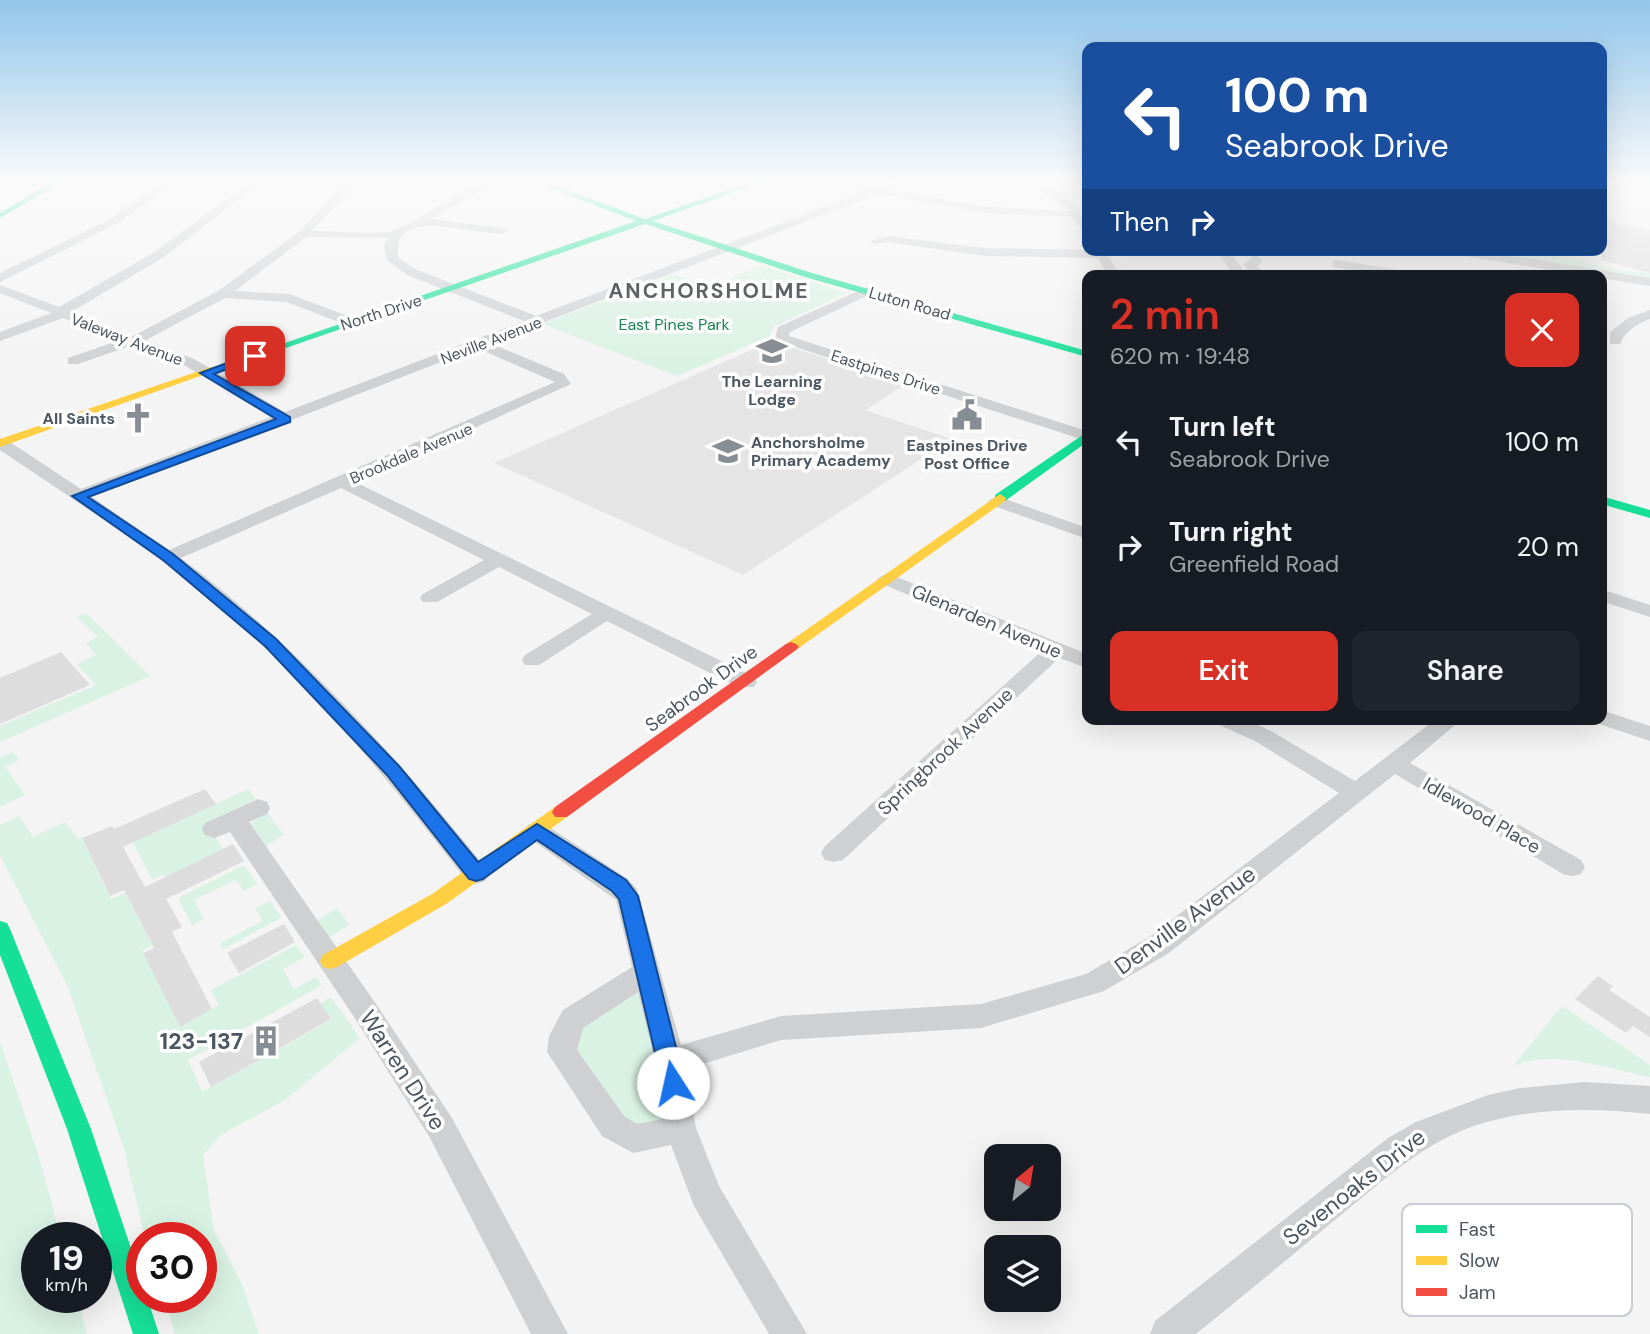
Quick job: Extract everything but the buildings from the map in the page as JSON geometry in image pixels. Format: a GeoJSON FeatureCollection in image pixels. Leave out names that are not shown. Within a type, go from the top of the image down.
{"type":"FeatureCollection","features":[{"type":"Feature","properties":{"kind":"street"},"geometry":{"type":"LineString","coordinates":[[0,278],[69,243]]}},
{"type":"Feature","properties":{"kind":"street"},"geometry":{"type":"LineString","coordinates":[[0,337],[60,314],[174,243]]}},
{"type":"Feature","properties":{"kind":"street"},"geometry":{"type":"LineString","coordinates":[[72,361],[151,334],[223,294],[291,243]]}},
{"type":"Feature","properties":{"kind":"street"},"geometry":{"type":"LineString","coordinates":[[391,243],[393,260],[411,272],[538,322]]}},
{"type":"Feature","properties":{"kind":"street","name":"North Drive"},"geometry":{"type":"LineString","coordinates":[[1,443],[584,243]]}},
{"type":"Feature","properties":{"kind":"street","name":"Luton Road"},"geometry":{"type":"LineString","coordinates":[[708,243],[867,292],[1082,353]]}},
{"type":"Feature","properties":{"kind":"street","name":"Neville Avenue"},"geometry":{"type":"LineString","coordinates":[[78,496],[742,243]]}},
{"type":"Feature","properties":{"kind":"street"},"geometry":{"type":"LineString","coordinates":[[914,243],[983,255],[1082,252]]}},
{"type":"Feature","properties":{"kind":"street"},"geometry":{"type":"LineString","coordinates":[[1227,256],[1237,270]]}},
{"type":"Feature","properties":{"kind":"street"},"geometry":{"type":"LineString","coordinates":[[1468,256],[1486,262],[1552,270]]}},
{"type":"Feature","properties":{"kind":"street"},"geometry":{"type":"LineString","coordinates":[[1254,270],[1249,265],[1257,261],[1255,258]]}},
{"type":"Feature","properties":{"kind":"street"},"geometry":{"type":"LineString","coordinates":[[1336,264],[1354,270]]}},
{"type":"Feature","properties":{"kind":"street"},"geometry":{"type":"LineString","coordinates":[[1607,277],[1650,282]]}},
{"type":"Feature","properties":{"kind":"street","name":"Valeway Avenue"},"geometry":{"type":"LineString","coordinates":[[0,289],[189,362],[286,419]]}},
{"type":"Feature","properties":{"kind":"street","name":"Eastpines Drive"},"geometry":{"type":"LineString","coordinates":[[867,292],[783,330],[781,336],[788,341],[1082,434]]}},
{"type":"Feature","properties":{"kind":"street"},"geometry":{"type":"LineString","coordinates":[[223,294],[289,298],[351,322]]}},
{"type":"Feature","properties":{"kind":"street"},"geometry":{"type":"LineString","coordinates":[[1615,341],[1615,335],[1633,321],[1650,314]]}},
{"type":"Feature","properties":{"kind":"street","name":"Brookdale Avenue"},"geometry":{"type":"LineString","coordinates":[[168,557],[564,384],[559,377],[479,344]]}},
{"type":"Feature","properties":{"kind":"street","name":"Seabrook Drive"},"geometry":{"type":"LineString","coordinates":[[330,961],[439,900],[1082,440]]}},
{"type":"Feature","properties":{"kind":"street"},"geometry":{"type":"LineString","coordinates":[[1,443],[168,557],[270,642],[393,770],[476,873]]}},
{"type":"Feature","properties":{"kind":"street"},"geometry":{"type":"LineString","coordinates":[[342,482],[746,682]]}},
{"type":"Feature","properties":{"kind":"street"},"geometry":{"type":"LineString","coordinates":[[997,500],[1082,532]]}},
{"type":"Feature","properties":{"kind":"street"},"geometry":{"type":"LineString","coordinates":[[1607,502],[1650,514]]}},
{"type":"Feature","properties":{"kind":"street"},"geometry":{"type":"LineString","coordinates":[[429,598],[497,560]]}},
{"type":"Feature","properties":{"kind":"street","name":"Glenarden Avenue"},"geometry":{"type":"LineString","coordinates":[[887,579],[1082,660]]}},
{"type":"Feature","properties":{"kind":"street"},"geometry":{"type":"LineString","coordinates":[[1607,598],[1650,611]]}},
{"type":"Feature","properties":{"kind":"street"},"geometry":{"type":"LineString","coordinates":[[532,660],[605,614]]}},
{"type":"Feature","properties":{"kind":"street","name":"Springbrook Avenue"},"geometry":{"type":"LineString","coordinates":[[834,853],[1056,649]]}},
{"type":"Feature","properties":{"kind":"street"},"geometry":{"type":"LineString","coordinates":[[1607,719],[1650,734]]}},
{"type":"Feature","properties":{"kind":"street"},"geometry":{"type":"LineString","coordinates":[[1239,725],[1264,736],[1356,792]]}},
{"type":"Feature","properties":{"kind":"street","name":"Denville Avenue"},"geometry":{"type":"LineString","coordinates":[[670,1061],[781,1028],[981,1016],[1094,983],[1159,945],[1443,725]]}},
{"type":"Feature","properties":{"kind":"street","name":"Idlewood Place"},"geometry":{"type":"LineString","coordinates":[[1393,763],[1572,867]]}},
{"type":"Feature","properties":{"kind":"street","name":"Warren Drive"},"geometry":{"type":"LineString","coordinates":[[258,808],[225,824],[330,961],[442,1128],[550,1334]]}},
{"type":"Feature","properties":{"kind":"street"},"geometry":{"type":"LineString","coordinates":[[537,831],[619,886],[628,896],[670,1061],[680,1128],[706,1195],[789,1334]]}},
{"type":"Feature","properties":{"kind":"street"},"geometry":{"type":"LineString","coordinates":[[0,929],[33,1004],[91,1160],[146,1334]]}},
{"type":"Feature","properties":{"kind":"street"},"geometry":{"type":"LineString","coordinates":[[647,972],[573,1019],[564,1036],[562,1052],[613,1126],[633,1139],[680,1128]]}},
{"type":"Feature","properties":{"kind":"street","name":"Sevenoaks Drive"},"geometry":{"type":"LineString","coordinates":[[1168,1334],[1399,1148],[1430,1128],[1465,1114],[1513,1102],[1607,1097],[1650,1100]]}},
{"type":"Feature","properties":{"kind":"shaded area","name":"Anchorsholme Primary Academy"},"geometry":{"type":"Polygon","coordinates":[[[772,341],[906,384],[865,410],[952,439],[743,575],[494,463],[772,341]]]}},
{"type":"Feature","properties":{"kind":"green space"},"geometry":{"type":"Polygon","coordinates":[[[1507,256],[1559,256],[1617,270],[1650,273],[1650,280],[1607,273],[1607,270],[1590,270],[1507,256]]]}},
{"type":"Feature","properties":{"kind":"green space","name":"East Pines Park"},"geometry":{"type":"Polygon","coordinates":[[[761,265],[846,293],[773,327],[770,336],[677,376],[542,324],[673,274],[711,287],[761,265]]]}},
{"type":"Feature","properties":{"kind":"green space"},"geometry":{"type":"Polygon","coordinates":[[[86,613],[150,676],[0,742],[0,726],[96,685],[77,664],[96,655],[86,643],[98,637],[77,617],[86,613]]]}},
{"type":"Feature","properties":{"kind":"green space"},"geometry":{"type":"Polygon","coordinates":[[[13,752],[19,760],[5,767],[25,795],[0,807],[0,757],[13,752]]]}},
{"type":"Feature","properties":{"kind":"green space"},"geometry":{"type":"Polygon","coordinates":[[[248,789],[256,799],[206,823],[223,849],[179,871],[188,888],[176,895],[164,874],[152,880],[124,825],[142,838],[248,789]]]}},
{"type":"Feature","properties":{"kind":"green space"},"geometry":{"type":"Polygon","coordinates":[[[267,812],[284,835],[256,852],[242,830],[267,812]]]}},
{"type":"Feature","properties":{"kind":"green space"},"geometry":{"type":"Polygon","coordinates":[[[19,816],[33,837],[65,822],[78,839],[81,837],[111,899],[125,893],[152,945],[142,951],[180,1027],[219,1005],[211,990],[296,945],[305,957],[283,969],[294,989],[316,977],[322,985],[188,1060],[202,1092],[331,1020],[321,1003],[331,997],[360,1038],[285,1100],[222,1134],[203,1155],[213,1222],[141,1222],[124,1149],[68,987],[0,855],[0,825],[19,816]]]}},
{"type":"Feature","properties":{"kind":"green space"},"geometry":{"type":"Polygon","coordinates":[[[244,865],[257,884],[244,891],[236,880],[194,900],[204,919],[192,925],[178,898],[244,865]]]}},
{"type":"Feature","properties":{"kind":"green space"},"geometry":{"type":"Polygon","coordinates":[[[270,901],[281,918],[223,949],[220,943],[263,921],[255,908],[270,901]]]}},
{"type":"Feature","properties":{"kind":"green space"},"geometry":{"type":"Polygon","coordinates":[[[337,908],[349,925],[318,944],[307,927],[337,908]]]}},
{"type":"Feature","properties":{"kind":"green space"},"geometry":{"type":"Polygon","coordinates":[[[638,978],[660,1072],[667,1132],[633,1139],[564,1036],[638,978]]]}},
{"type":"Feature","properties":{"kind":"green space"},"geometry":{"type":"Polygon","coordinates":[[[1562,1006],[1650,1065],[1650,1077],[1563,1059],[1529,1061],[1513,1066],[1562,1006]]]}},
{"type":"Feature","properties":{"kind":"green space"},"geometry":{"type":"Polygon","coordinates":[[[0,1042],[38,1154],[57,1222],[21,1222],[21,1313],[81,1313],[87,1334],[0,1334],[0,1042]]]}},
{"type":"Feature","properties":{"kind":"green space"},"geometry":{"type":"Polygon","coordinates":[[[217,1237],[242,1284],[259,1334],[175,1334],[169,1313],[217,1313],[217,1237]]]}},
{"type":"Feature","properties":{"kind":"traffic: fast"},"geometry":{"type":"LineString","coordinates":[[215,369],[581,243]]}},
{"type":"Feature","properties":{"kind":"traffic: fast"},"geometry":{"type":"LineString","coordinates":[[709,243],[878,295],[1082,353]]}},
{"type":"Feature","properties":{"kind":"traffic: fast"},"geometry":{"type":"LineString","coordinates":[[1000,498],[1082,440]]}},
{"type":"Feature","properties":{"kind":"traffic: fast"},"geometry":{"type":"LineString","coordinates":[[1607,502],[1650,514]]}},
{"type":"Feature","properties":{"kind":"traffic: fast"},"geometry":{"type":"LineString","coordinates":[[0,929],[79,1129],[146,1334]]}},
{"type":"Feature","properties":{"kind":"traffic: slow"},"geometry":{"type":"LineString","coordinates":[[0,443],[215,369]]}},
{"type":"Feature","properties":{"kind":"traffic: slow"},"geometry":{"type":"LineString","coordinates":[[791,647],[1000,498]]}},
{"type":"Feature","properties":{"kind":"traffic: slow"},"geometry":{"type":"LineString","coordinates":[[330,961],[439,899],[561,812]]}},
{"type":"Feature","properties":{"kind":"traffic: jam"},"geometry":{"type":"LineString","coordinates":[[561,812],[791,647]]}},
{"type":"Feature","properties":{"kind":"place","name":"The Learning Lodge"},"geometry":{"type":"Point","coordinates":[772,351]}},
{"type":"Feature","properties":{"kind":"place","name":"Eastpines Drive Post Office"},"geometry":{"type":"Point","coordinates":[967,415]}},
{"type":"Feature","properties":{"kind":"place","name":"All Saints"},"geometry":{"type":"Point","coordinates":[138,418]}},
{"type":"Feature","properties":{"kind":"place","name":"Anchorsholme Primary Academy"},"geometry":{"type":"Point","coordinates":[728,451]}},
{"type":"Feature","properties":{"kind":"place","name":"123-137"},"geometry":{"type":"Point","coordinates":[266,1041]}},
{"type":"Feature","properties":{"kind":"district","name":"ANCHORSHOLME"},"geometry":{"type":"Point","coordinates":[709,291]}},
{"type":"Feature","properties":{"kind":"route"},"geometry":{"type":"LineString","coordinates":[[255,356],[205,373],[286,419],[78,496],[168,557],[227,603],[270,642],[355,727],[476,873],[537,831],[619,886],[628,896],[670,1061],[673,1083]]}}]}
